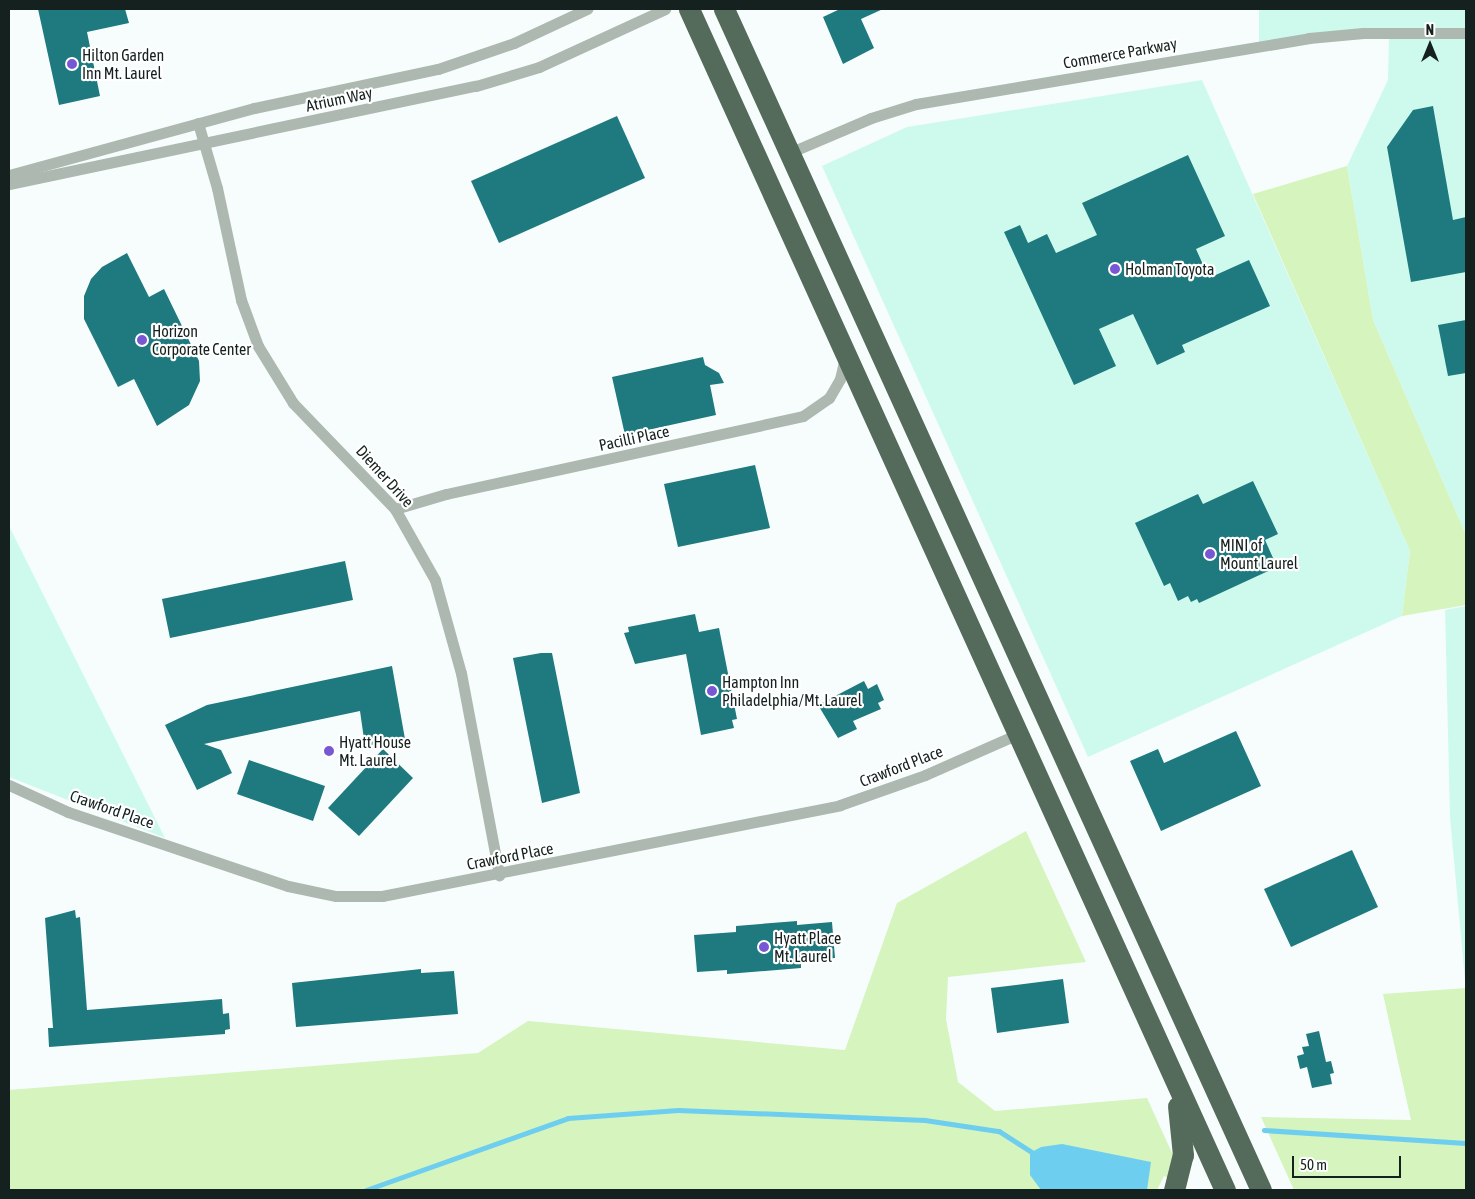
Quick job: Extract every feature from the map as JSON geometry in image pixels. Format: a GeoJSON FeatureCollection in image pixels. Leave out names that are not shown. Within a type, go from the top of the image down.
{"type":"FeatureCollection","features":[{"type":"Feature","properties":{"kind":"highway"},"geometry":{"type":"LineString","coordinates":[[689,9],[1225,1190]]}},
{"type":"Feature","properties":{"kind":"highway"},"geometry":{"type":"LineString","coordinates":[[724,9],[1260,1190]]}},
{"type":"Feature","properties":{"kind":"highway"},"geometry":{"type":"LineString","coordinates":[[1173,1076],[1183,1134],[1174,1190]]}},
{"type":"Feature","properties":{"kind":"street","name":"Atrium Way"},"geometry":{"type":"LineString","coordinates":[[9,175],[198,123],[478,58],[587,9]]}},
{"type":"Feature","properties":{"kind":"street","name":"Atrium Way"},"geometry":{"type":"LineString","coordinates":[[9,184],[476,86],[540,67],[665,9]]}},
{"type":"Feature","properties":{"kind":"street","name":"Commerce Parkway"},"geometry":{"type":"LineString","coordinates":[[789,153],[871,118],[916,104],[1309,38],[1363,33],[1466,33]]}},
{"type":"Feature","properties":{"kind":"street","name":"Diemer Drive"},"geometry":{"type":"LineString","coordinates":[[198,123],[241,300],[258,346],[293,403],[395,509],[426,558],[450,625],[499,875]]}},
{"type":"Feature","properties":{"kind":"street","name":"Pacilli Place"},"geometry":{"type":"LineString","coordinates":[[395,509],[446,494],[803,416],[822,404],[840,379],[846,354]]}},
{"type":"Feature","properties":{"kind":"street","name":"Crawford Place"},"geometry":{"type":"LineString","coordinates":[[9,785],[68,812],[288,886],[328,894],[382,896],[499,875],[840,805],[925,776],[1018,734]]}},
{"type":"Feature","properties":{"kind":"shaded area"},"geometry":{"type":"Polygon","coordinates":[[[1259,9],[1466,9],[1466,535],[1373,320],[1347,166],[1388,80],[1389,38],[1259,44],[1259,9]]]}},
{"type":"Feature","properties":{"kind":"shaded area","name":"Holman Toyota"},"geometry":{"type":"Polygon","coordinates":[[[1202,80],[1410,551],[1402,616],[1088,757],[822,166],[907,127],[1202,80]]]}},
{"type":"Feature","properties":{"kind":"shaded area"},"geometry":{"type":"Polygon","coordinates":[[[9,526],[165,838],[9,777],[9,526]]]}},
{"type":"Feature","properties":{"kind":"shaded area"},"geometry":{"type":"Polygon","coordinates":[[[1466,606],[1466,992],[1450,817],[1445,610],[1466,606]]]}},
{"type":"Feature","properties":{"kind":"green space"},"geometry":{"type":"Polygon","coordinates":[[[1347,166],[1373,320],[1466,535],[1466,605],[1402,616],[1410,551],[1253,194],[1347,166]]]}},
{"type":"Feature","properties":{"kind":"green space"},"geometry":{"type":"Polygon","coordinates":[[[1026,831],[1086,962],[948,977],[946,1019],[958,1082],[995,1111],[1147,1098],[1187,1186],[1164,1176],[1157,1190],[9,1190],[9,1090],[478,1053],[528,1021],[845,1050],[897,903],[1026,831]]]}},
{"type":"Feature","properties":{"kind":"green space"},"geometry":{"type":"Polygon","coordinates":[[[1466,988],[1466,1189],[1294,1190],[1261,1117],[1411,1120],[1383,994],[1466,988]]]}},
{"type":"Feature","properties":{"kind":"water"},"geometry":{"type":"Polygon","coordinates":[[[1062,1144],[1151,1162],[1147,1190],[1041,1190],[1030,1175],[1030,1153],[1041,1147],[1062,1144]]]}},
{"type":"Feature","properties":{"kind":"building","name":"Hilton Garden Inn Mt. Laurel"},"geometry":{"type":"Polygon","coordinates":[[[38,9],[125,9],[129,23],[87,32],[100,96],[59,105],[38,9]]]}},
{"type":"Feature","properties":{"kind":"building"},"geometry":{"type":"Polygon","coordinates":[[[840,9],[883,9],[861,19],[874,48],[843,64],[823,17],[840,9]]]}},
{"type":"Feature","properties":{"kind":"building"},"geometry":{"type":"Polygon","coordinates":[[[1433,106],[1453,220],[1466,217],[1466,272],[1411,282],[1387,147],[1413,110],[1433,106]]]}},
{"type":"Feature","properties":{"kind":"building"},"geometry":{"type":"Polygon","coordinates":[[[617,116],[645,178],[499,243],[471,181],[617,116]]]}},
{"type":"Feature","properties":{"kind":"building","name":"Holman Toyota"},"geometry":{"type":"Polygon","coordinates":[[[1188,155],[1225,236],[1196,249],[1209,278],[1249,260],[1270,306],[1182,345],[1185,352],[1157,365],[1133,314],[1099,329],[1116,366],[1074,385],[1004,232],[1020,225],[1028,243],[1047,234],[1056,253],[1097,235],[1082,203],[1188,155]]]}},
{"type":"Feature","properties":{"kind":"building","name":"Horizon Corporate Center"},"geometry":{"type":"Polygon","coordinates":[[[127,253],[149,297],[164,289],[199,361],[200,381],[189,405],[157,426],[134,379],[118,387],[84,319],[84,296],[91,279],[102,267],[127,253]]]}},
{"type":"Feature","properties":{"kind":"building"},"geometry":{"type":"Polygon","coordinates":[[[1466,320],[1466,373],[1448,376],[1438,325],[1466,320]]]}},
{"type":"Feature","properties":{"kind":"building"},"geometry":{"type":"Polygon","coordinates":[[[703,357],[705,365],[719,373],[724,383],[710,385],[716,415],[625,435],[612,377],[703,357]]]}},
{"type":"Feature","properties":{"kind":"building"},"geometry":{"type":"Polygon","coordinates":[[[755,465],[770,528],[678,547],[664,484],[755,465]]]}},
{"type":"Feature","properties":{"kind":"building","name":"MINI of Mount Laurel"},"geometry":{"type":"Polygon","coordinates":[[[1253,481],[1278,534],[1265,540],[1277,567],[1199,603],[1197,599],[1191,602],[1188,596],[1178,601],[1170,583],[1164,586],[1135,523],[1198,494],[1203,504],[1253,481]]]}},
{"type":"Feature","properties":{"kind":"building"},"geometry":{"type":"Polygon","coordinates":[[[345,561],[353,600],[170,638],[162,599],[345,561]]]}},
{"type":"Feature","properties":{"kind":"building","name":"Hampton Inn Philadelphia/Mt. Laurel"},"geometry":{"type":"Polygon","coordinates":[[[695,614],[699,632],[719,628],[737,719],[732,720],[734,728],[701,735],[686,654],[635,664],[624,633],[629,632],[628,627],[695,614]]]}},
{"type":"Feature","properties":{"kind":"building"},"geometry":{"type":"Polygon","coordinates":[[[552,653],[580,793],[542,803],[513,658],[552,653]]]}},
{"type":"Feature","properties":{"kind":"building"},"geometry":{"type":"Polygon","coordinates":[[[392,666],[405,739],[365,746],[360,711],[204,744],[221,750],[232,773],[197,790],[165,725],[207,705],[392,666]]]}},
{"type":"Feature","properties":{"kind":"building"},"geometry":{"type":"Polygon","coordinates":[[[864,681],[868,689],[877,684],[884,700],[878,703],[881,709],[853,721],[857,729],[838,738],[818,705],[864,681]]]}},
{"type":"Feature","properties":{"kind":"building"},"geometry":{"type":"Polygon","coordinates":[[[1236,731],[1261,786],[1161,831],[1130,761],[1158,749],[1164,763],[1236,731]]]}},
{"type":"Feature","properties":{"kind":"building"},"geometry":{"type":"Polygon","coordinates":[[[383,749],[413,778],[359,836],[328,808],[383,749]]]}},
{"type":"Feature","properties":{"kind":"building"},"geometry":{"type":"Polygon","coordinates":[[[249,760],[325,786],[313,821],[237,794],[249,760]]]}},
{"type":"Feature","properties":{"kind":"building"},"geometry":{"type":"Polygon","coordinates":[[[1352,850],[1378,907],[1291,947],[1264,889],[1352,850]]]}},
{"type":"Feature","properties":{"kind":"building"},"geometry":{"type":"Polygon","coordinates":[[[75,910],[76,918],[80,917],[87,1010],[222,999],[223,1014],[229,1013],[230,1029],[225,1030],[225,1034],[49,1047],[48,1028],[53,1028],[45,918],[75,910]]]}},
{"type":"Feature","properties":{"kind":"building","name":"Hyatt Place Mt. Laurel"},"geometry":{"type":"Polygon","coordinates":[[[797,921],[797,925],[832,922],[835,958],[801,961],[801,968],[727,974],[727,970],[697,972],[694,935],[736,932],[736,926],[797,921]]]}},
{"type":"Feature","properties":{"kind":"building"},"geometry":{"type":"Polygon","coordinates":[[[421,969],[421,973],[454,971],[458,1014],[296,1027],[292,983],[421,969]]]}},
{"type":"Feature","properties":{"kind":"building"},"geometry":{"type":"Polygon","coordinates":[[[1063,979],[1069,1023],[997,1033],[991,988],[1063,979]]]}},
{"type":"Feature","properties":{"kind":"building"},"geometry":{"type":"Polygon","coordinates":[[[1319,1031],[1326,1062],[1331,1061],[1334,1073],[1330,1074],[1332,1084],[1312,1088],[1307,1067],[1300,1069],[1297,1056],[1304,1054],[1302,1047],[1309,1046],[1306,1034],[1319,1031]]]}},
{"type":"Feature","properties":{"kind":"waterway"},"geometry":{"type":"LineString","coordinates":[[366,1190],[568,1118],[678,1110],[925,1120],[999,1131],[1035,1154]]}},
{"type":"Feature","properties":{"kind":"waterway"},"geometry":{"type":"LineString","coordinates":[[1264,1130],[1466,1143]]}},
{"type":"Feature","properties":{"kind":"place","name":"Hilton Garden Inn Mt. Laurel"},"geometry":{"type":"Point","coordinates":[72,64]}},
{"type":"Feature","properties":{"kind":"place","name":"Holman Toyota"},"geometry":{"type":"Point","coordinates":[1115,269]}},
{"type":"Feature","properties":{"kind":"place","name":"Horizon Corporate Center"},"geometry":{"type":"Point","coordinates":[142,340]}},
{"type":"Feature","properties":{"kind":"place","name":"MINI of Mount Laurel"},"geometry":{"type":"Point","coordinates":[1210,554]}},
{"type":"Feature","properties":{"kind":"place","name":"Hampton Inn Philadelphia/Mt. Laurel"},"geometry":{"type":"Point","coordinates":[712,691]}},
{"type":"Feature","properties":{"kind":"place","name":"Hyatt House Mt. Laurel"},"geometry":{"type":"Point","coordinates":[329,751]}},
{"type":"Feature","properties":{"kind":"place","name":"Hyatt Place Mt. Laurel"},"geometry":{"type":"Point","coordinates":[764,947]}}]}
